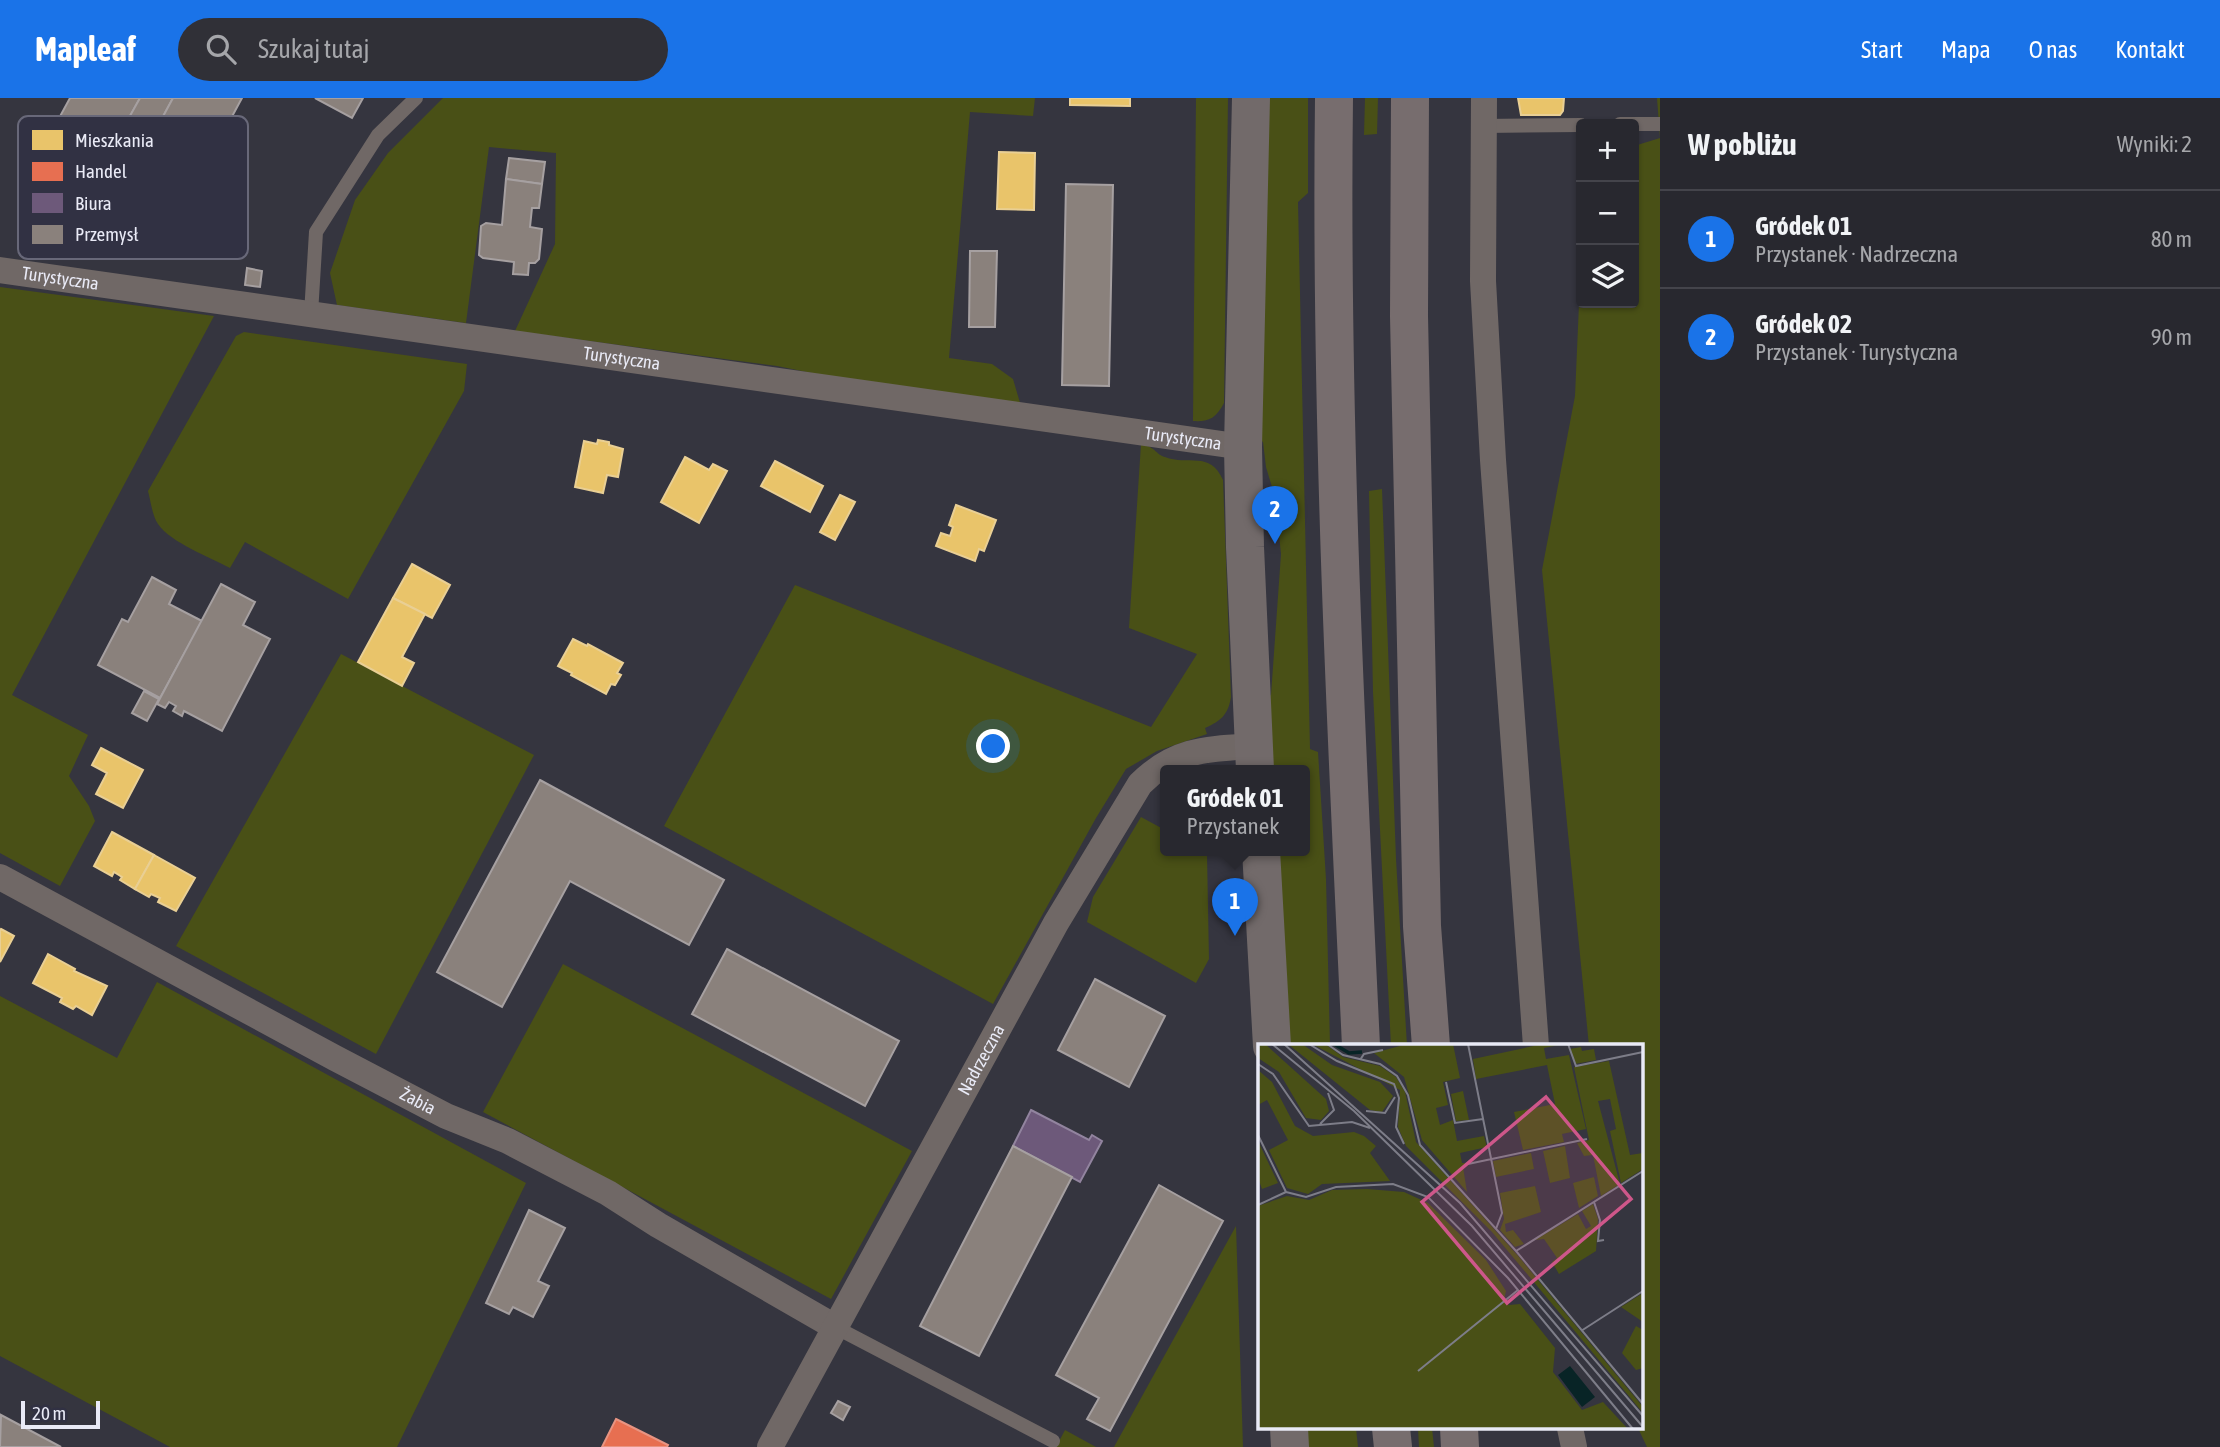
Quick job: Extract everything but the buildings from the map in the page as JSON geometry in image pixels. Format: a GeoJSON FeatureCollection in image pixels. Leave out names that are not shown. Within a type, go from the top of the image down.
{"type":"FeatureCollection","features":[{"type":"Feature","properties":{"kind":"highway"},"geometry":{"type":"LineString","coordinates":[[1334,98],[1334,333],[1361,1044]]}},
{"type":"Feature","properties":{"kind":"highway"},"geometry":{"type":"LineString","coordinates":[[1410,98],[1409,329],[1422,898],[1431,1044]]}},
{"type":"Feature","properties":{"kind":"street"},"geometry":{"type":"LineString","coordinates":[[1251,98],[1243,447],[1254,758]]}},
{"type":"Feature","properties":{"kind":"street"},"geometry":{"type":"LineString","coordinates":[[1484,98],[1483,281],[1493,460],[1536,1044]]}},
{"type":"Feature","properties":{"kind":"street","name":"Turystyczna"},"geometry":{"type":"LineString","coordinates":[[0,270],[1243,447]]}},
{"type":"Feature","properties":{"kind":"street","name":"Nadrzeczna"},"geometry":{"type":"LineString","coordinates":[[1164,765],[1184,754],[1205,749],[1254,758]]}},
{"type":"Feature","properties":{"kind":"street","name":"Nadrzeczna"},"geometry":{"type":"LineString","coordinates":[[770,1447],[1060,915],[1140,784],[1160,768]]}},
{"type":"Feature","properties":{"kind":"street"},"geometry":{"type":"LineString","coordinates":[[1261,856],[1272,1044]]}},
{"type":"Feature","properties":{"kind":"street","name":"Żabia"},"geometry":{"type":"LineString","coordinates":[[0,877],[446,1116],[508,1141],[588,1182],[835,1327]]}},
{"type":"Feature","properties":{"kind":"lane"},"geometry":{"type":"LineString","coordinates":[[311,314],[316,232],[378,135],[416,98]]}},
{"type":"Feature","properties":{"kind":"lane"},"geometry":{"type":"LineString","coordinates":[[1639,124],[1660,124]]}},
{"type":"Feature","properties":{"kind":"lane"},"geometry":{"type":"LineString","coordinates":[[1483,126],[1576,125]]}},
{"type":"Feature","properties":{"kind":"lane"},"geometry":{"type":"LineString","coordinates":[[835,1327],[1053,1441]]}},
{"type":"Feature","properties":{"kind":"green space"},"geometry":{"type":"Polygon","coordinates":[[[443,98],[1035,98],[1033,116],[970,112],[949,358],[992,364],[1013,379],[1021,406],[852,381],[777,366],[515,331],[555,244],[556,153],[489,147],[466,323],[337,305],[330,273],[355,200],[388,153],[443,98]]]}},
{"type":"Feature","properties":{"kind":"green space"},"geometry":{"type":"Polygon","coordinates":[[[1196,98],[1228,98],[1224,403],[1212,418],[1193,421],[1196,98]]]}},
{"type":"Feature","properties":{"kind":"green space"},"geometry":{"type":"Polygon","coordinates":[[[1265,98],[1308,98],[1308,193],[1298,202],[1310,749],[1318,752],[1326,879],[1330,1044],[1288,1044],[1276,856],[1310,856],[1310,765],[1272,765],[1265,698],[1271,695],[1281,554],[1275,497],[1266,467],[1263,442],[1255,437],[1265,98]]]}},
{"type":"Feature","properties":{"kind":"green space"},"geometry":{"type":"Polygon","coordinates":[[[1365,98],[1378,98],[1377,134],[1364,135],[1365,98]]]}},
{"type":"Feature","properties":{"kind":"green space"},"geometry":{"type":"Polygon","coordinates":[[[1657,98],[1660,98],[1660,138],[1657,98]]]}},
{"type":"Feature","properties":{"kind":"green space"},"geometry":{"type":"Polygon","coordinates":[[[1660,138],[1660,1447],[1647,1447],[1639,1430],[1643,1430],[1643,1044],[1589,1044],[1542,570],[1575,396],[1579,308],[1639,308],[1639,144],[1660,138]]]}},
{"type":"Feature","properties":{"kind":"green space"},"geometry":{"type":"Polygon","coordinates":[[[0,287],[214,316],[12,695],[88,735],[69,776],[89,806],[95,821],[60,886],[0,853],[0,287]]]}},
{"type":"Feature","properties":{"kind":"green space"},"geometry":{"type":"Polygon","coordinates":[[[244,332],[467,364],[464,391],[348,599],[245,542],[230,568],[172,537],[154,517],[148,491],[236,336],[244,332]]]}},
{"type":"Feature","properties":{"kind":"green space"},"geometry":{"type":"Polygon","coordinates":[[[1141,444],[1165,457],[1212,465],[1223,480],[1230,703],[1223,717],[1205,728],[1207,734],[1157,751],[1126,769],[993,1004],[664,826],[795,585],[1151,727],[1197,654],[1129,628],[1141,444]]]}},
{"type":"Feature","properties":{"kind":"green space"},"geometry":{"type":"Polygon","coordinates":[[[1382,489],[1396,859],[1407,1044],[1391,1044],[1373,692],[1369,491],[1382,489]]]}},
{"type":"Feature","properties":{"kind":"green space"},"geometry":{"type":"Polygon","coordinates":[[[341,654],[534,755],[376,1054],[176,946],[341,654]]]}},
{"type":"Feature","properties":{"kind":"green space"},"geometry":{"type":"Polygon","coordinates":[[[1141,817],[1160,827],[1160,856],[1207,856],[1209,959],[1196,983],[1087,922],[1093,897],[1141,817]]]}},
{"type":"Feature","properties":{"kind":"green space"},"geometry":{"type":"Polygon","coordinates":[[[563,964],[912,1151],[831,1299],[483,1112],[563,964]]]}},
{"type":"Feature","properties":{"kind":"green space"},"geometry":{"type":"Polygon","coordinates":[[[157,982],[526,1183],[397,1447],[170,1447],[0,1356],[0,996],[117,1058],[157,982]]]}},
{"type":"Feature","properties":{"kind":"green space"},"geometry":{"type":"Polygon","coordinates":[[[1236,1226],[1243,1447],[1114,1447],[1236,1226]]]}},
{"type":"Feature","properties":{"kind":"green space"},"geometry":{"type":"Polygon","coordinates":[[[1065,1430],[1096,1447],[1056,1447],[1065,1430]]]}},
{"type":"Feature","properties":{"kind":"green space"},"geometry":{"type":"Polygon","coordinates":[[[1303,1430],[1356,1430],[1358,1447],[1303,1447],[1303,1430]]]}},
{"type":"Feature","properties":{"kind":"green space"},"geometry":{"type":"Polygon","coordinates":[[[1418,1430],[1432,1430],[1434,1447],[1419,1447],[1418,1430]]]}},
{"type":"Feature","properties":{"kind":"place","name":"Gródek 02"},"geometry":{"type":"Point","coordinates":[1275,544]}},
{"type":"Feature","properties":{"kind":"place","name":"Gródek 01"},"geometry":{"type":"Point","coordinates":[1235,936]}}]}
